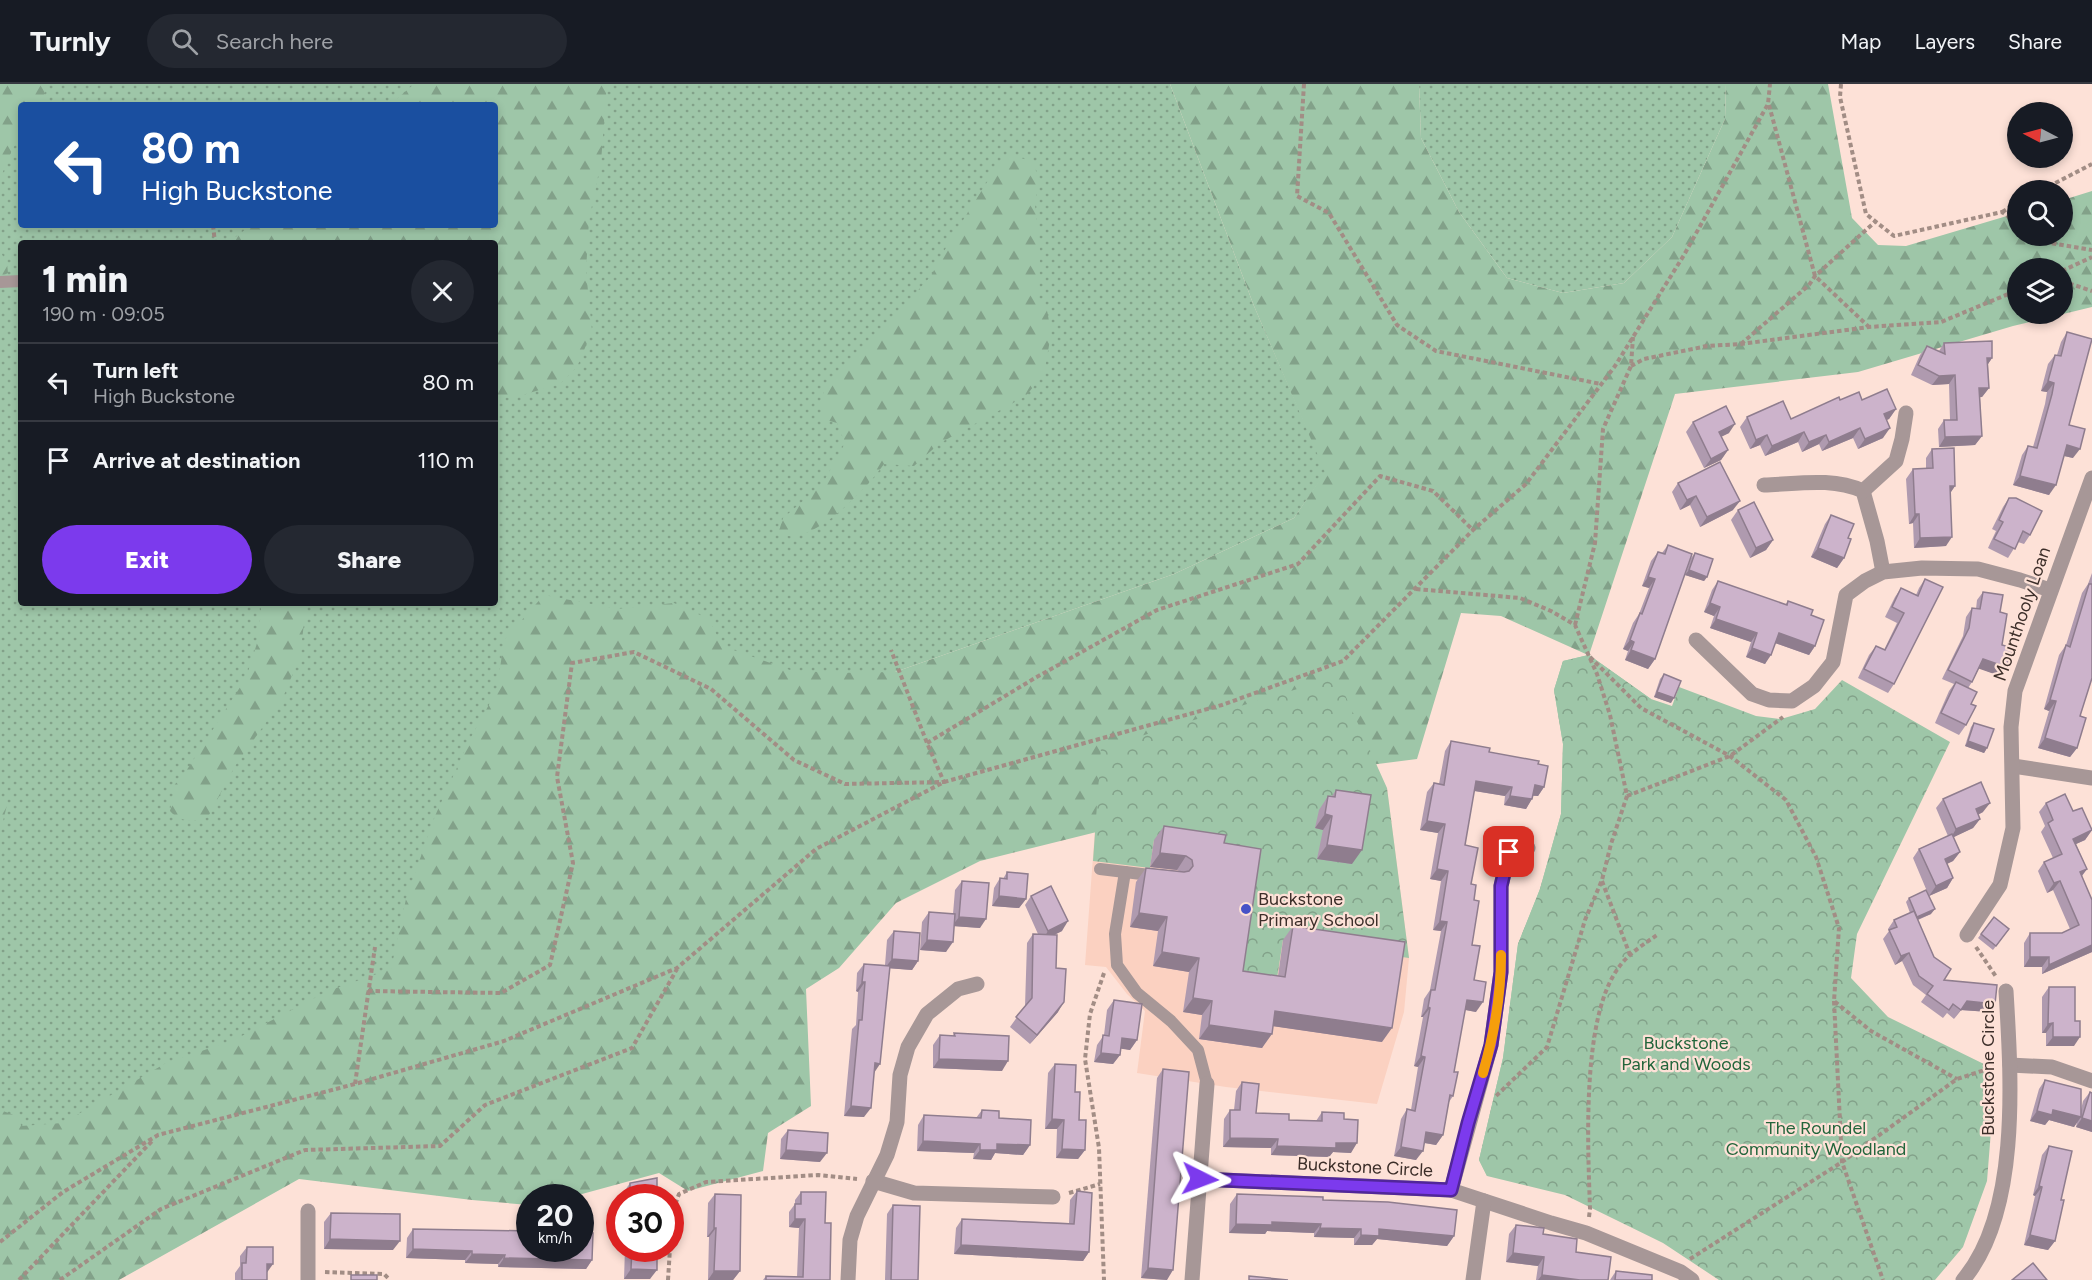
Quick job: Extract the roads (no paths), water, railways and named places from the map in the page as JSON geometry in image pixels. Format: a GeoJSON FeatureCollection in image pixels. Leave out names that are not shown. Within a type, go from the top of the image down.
{"type":"FeatureCollection","features":[{"type":"Feature","properties":{"kind":"street"},"geometry":{"type":"LineString","coordinates":[[1863,491],[1896,461],[1906,413]]}},
{"type":"Feature","properties":{"kind":"street","name":"Mounthooly Loan"},"geometry":{"type":"LineString","coordinates":[[1967,935],[2000,885],[2013,828],[2011,727],[2015,691],[2092,478]]}},
{"type":"Feature","properties":{"kind":"street"},"geometry":{"type":"LineString","coordinates":[[1764,485],[1818,481],[1847,484],[1863,491]]}},
{"type":"Feature","properties":{"kind":"street"},"geometry":{"type":"LineString","coordinates":[[1863,491],[1883,572]]}},
{"type":"Feature","properties":{"kind":"street"},"geometry":{"type":"LineString","coordinates":[[1696,640],[1752,694],[1769,700],[1792,701],[1814,686],[1833,662],[1846,596],[1865,581],[1883,572],[1922,568],[1978,569],[2050,590]]}},
{"type":"Feature","properties":{"kind":"street"},"geometry":{"type":"LineString","coordinates":[[2013,766],[2092,778]]}},
{"type":"Feature","properties":{"kind":"street"},"geometry":{"type":"LineString","coordinates":[[1451,1190],[1491,1045],[1501,972],[1501,886],[1504,847],[1528,848]]}},
{"type":"Feature","properties":{"kind":"street"},"geometry":{"type":"LineString","coordinates":[[848,1280],[850,1240],[857,1216],[887,1155],[897,1122],[900,1075],[908,1047],[927,1014],[958,989],[977,984]]}},
{"type":"Feature","properties":{"kind":"street","name":"Buckstone Circle"},"geometry":{"type":"LineString","coordinates":[[1963,1280],[1990,1233],[2000,1197],[2010,1130],[2010,1065],[2006,991]]}},
{"type":"Feature","properties":{"kind":"street"},"geometry":{"type":"LineString","coordinates":[[2010,1065],[2052,1067],[2092,1081]]}},
{"type":"Feature","properties":{"kind":"street"},"geometry":{"type":"LineString","coordinates":[[1192,1280],[1207,1084]]}},
{"type":"Feature","properties":{"kind":"street","name":"Buckstone Circle"},"geometry":{"type":"LineString","coordinates":[[1200,1179],[1451,1190],[1586,1233],[1684,1277]]}},
{"type":"Feature","properties":{"kind":"street"},"geometry":{"type":"LineString","coordinates":[[873,1181],[914,1193],[1025,1190],[1053,1197]]}},
{"type":"Feature","properties":{"kind":"street"},"geometry":{"type":"LineString","coordinates":[[1473,1280],[1484,1201]]}},
{"type":"Feature","properties":{"kind":"street"},"geometry":{"type":"LineString","coordinates":[[308,1211],[308,1276]]}},
{"type":"Feature","properties":{"kind":"lane"},"geometry":{"type":"LineString","coordinates":[[0,282],[18,280]]}},
{"type":"Feature","properties":{"kind":"lane"},"geometry":{"type":"LineString","coordinates":[[1100,869],[1175,878]]}},
{"type":"Feature","properties":{"kind":"lane"},"geometry":{"type":"LineString","coordinates":[[1125,872],[1115,934],[1117,965],[1137,993],[1171,1021],[1198,1050],[1207,1084]]}},
{"type":"Feature","properties":{"kind":"place","name":"Buckstone Primary School"},"geometry":{"type":"Point","coordinates":[1246,909]}},
{"type":"Feature","properties":{"kind":"park label","name":"Buckstone Park and Woods"},"geometry":{"type":"Point","coordinates":[1686,1053]}},
{"type":"Feature","properties":{"kind":"park label","name":"The Roundel Community Woodland"},"geometry":{"type":"Point","coordinates":[1816,1138]}}]}
